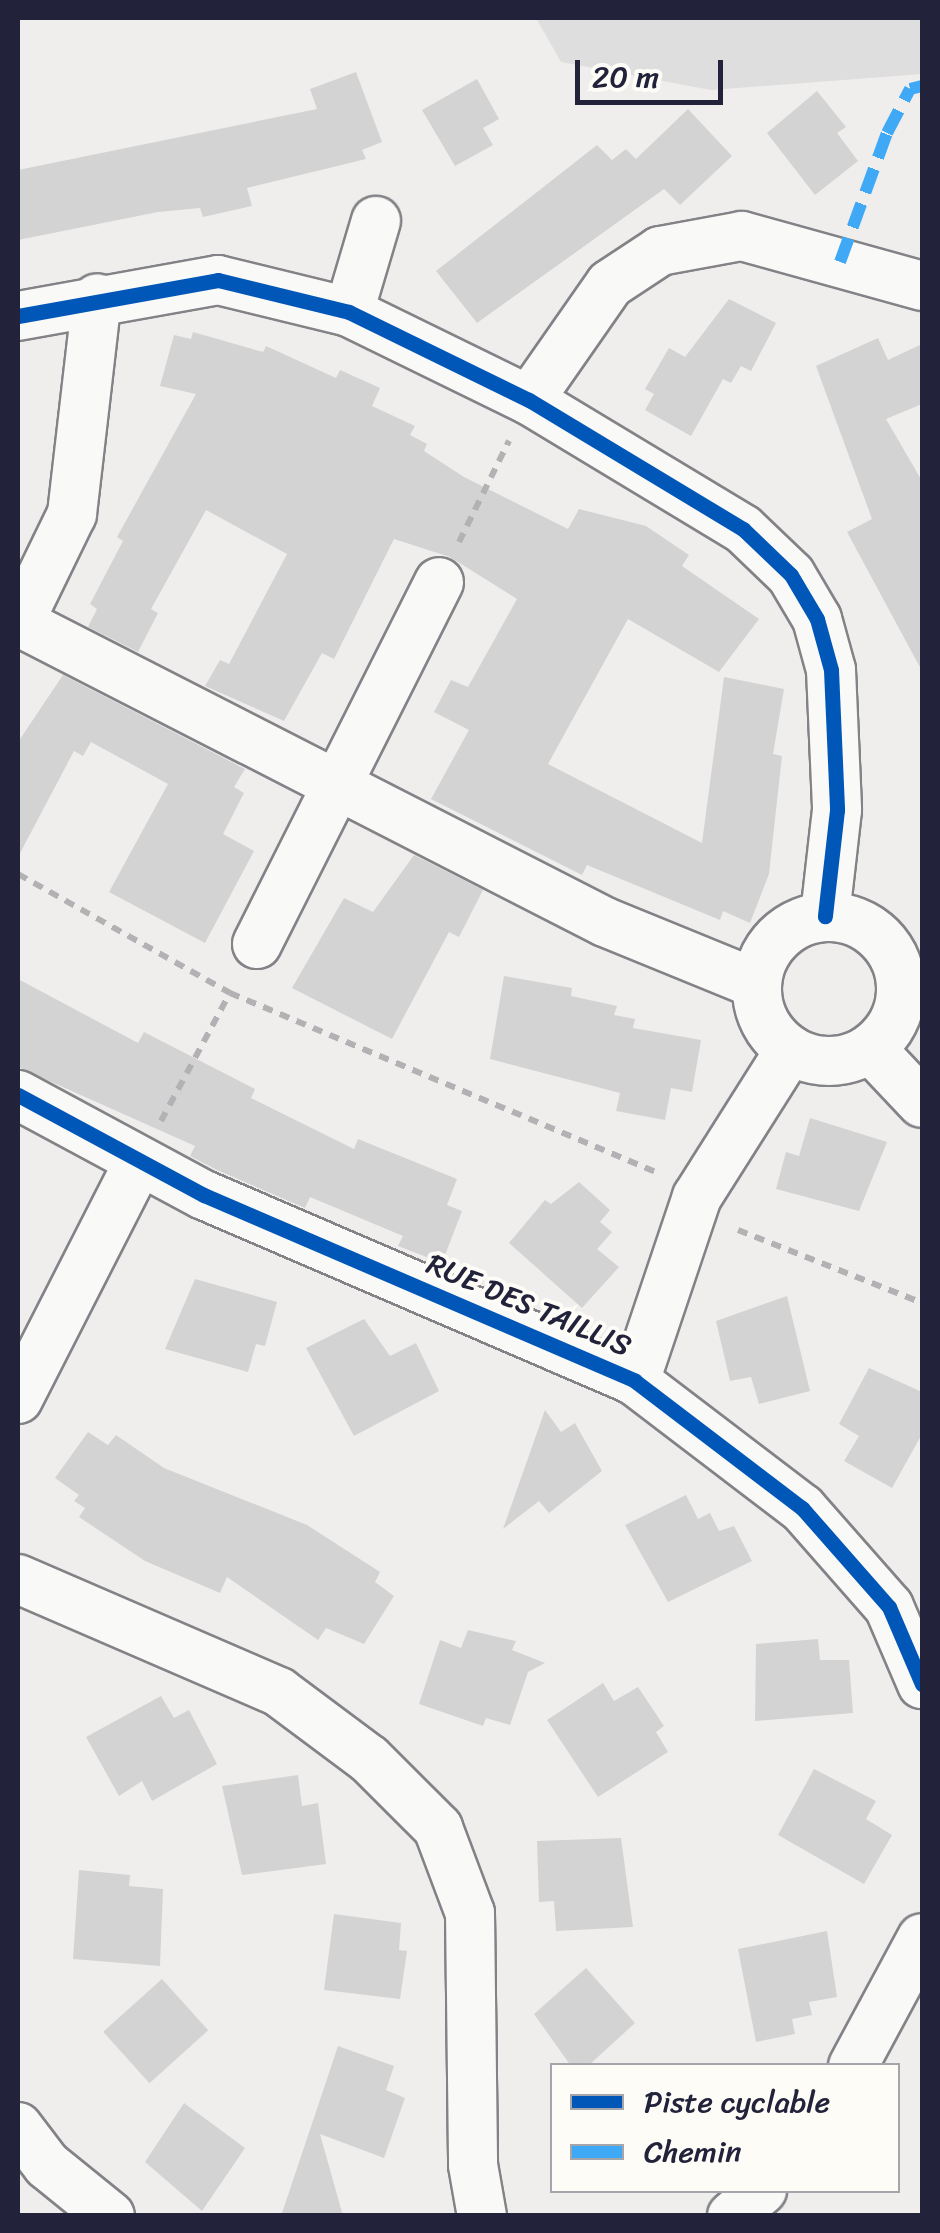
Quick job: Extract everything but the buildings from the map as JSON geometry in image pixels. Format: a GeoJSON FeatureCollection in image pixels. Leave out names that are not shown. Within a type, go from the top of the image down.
{"type":"FeatureCollection","features":[{"type":"Feature","properties":{"kind":"street"},"geometry":{"type":"LineString","coordinates":[[350,312],[376,221]]}},
{"type":"Feature","properties":{"kind":"street"},"geometry":{"type":"LineString","coordinates":[[529,400],[610,284],[660,251],[742,236],[922,286]]}},
{"type":"Feature","properties":{"kind":"street"},"geometry":{"type":"LineString","coordinates":[[18,316],[97,298],[218,280],[350,312],[529,400],[743,529],[791,576],[817,618],[831,670],[836,750],[825,916]]}},
{"type":"Feature","properties":{"kind":"street"},"geometry":{"type":"LineString","coordinates":[[97,298],[72,514],[18,623],[606,922],[757,984]]}},
{"type":"Feature","properties":{"kind":"street"},"geometry":{"type":"LineString","coordinates":[[257,944],[439,582]]}},
{"type":"Feature","properties":{"kind":"street"},"geometry":{"type":"LineString","coordinates":[[825,916],[867,926],[909,944],[896,1018],[871,1049],[830,1061],[790,1050],[764,1022],[757,984],[772,945],[805,920],[825,916]]}},
{"type":"Feature","properties":{"kind":"street"},"geometry":{"type":"LineString","coordinates":[[871,1049],[922,1102]]}},
{"type":"Feature","properties":{"kind":"street"},"geometry":{"type":"LineString","coordinates":[[636,1381],[697,1197],[790,1050]]}},
{"type":"Feature","properties":{"kind":"street","name":"RUE DES TAILLIS"},"geometry":{"type":"LineString","coordinates":[[18,1095],[139,1162],[636,1381],[802,1508],[889,1607],[922,1684]]}},
{"type":"Feature","properties":{"kind":"street"},"geometry":{"type":"LineString","coordinates":[[18,1400],[139,1162]]}},
{"type":"Feature","properties":{"kind":"street"},"geometry":{"type":"LineString","coordinates":[[18,1579],[279,1692],[369,1759],[438,1828],[470,1913],[473,2166],[482,2216]]}},
{"type":"Feature","properties":{"kind":"street"},"geometry":{"type":"LineString","coordinates":[[854,2063],[921,1950]]}},
{"type":"Feature","properties":{"kind":"street"},"geometry":{"type":"LineString","coordinates":[[18,2127],[47,2165],[110,2216]]}},
{"type":"Feature","properties":{"kind":"street"},"geometry":{"type":"LineString","coordinates":[[732,2216],[759,2193]]}},
{"type":"Feature","properties":{"kind":"path"},"geometry":{"type":"LineString","coordinates":[[439,582],[529,400]]}},
{"type":"Feature","properties":{"kind":"path"},"geometry":{"type":"LineString","coordinates":[[18,874],[230,993],[665,1176],[697,1197],[729,1226],[922,1303]]}},
{"type":"Feature","properties":{"kind":"path"},"geometry":{"type":"LineString","coordinates":[[139,1162],[257,944]]}},
{"type":"Feature","properties":{"kind":"shaded area"},"geometry":{"type":"Polygon","coordinates":[[[536,18],[922,18],[922,74],[711,90],[561,62],[536,18]]]}},
{"type":"Feature","properties":{"kind":"marked path"},"geometry":{"type":"LineString","coordinates":[[840,262],[887,133],[910,89],[922,86]]}},
{"type":"Feature","properties":{"kind":"cycle path"},"geometry":{"type":"LineString","coordinates":[[18,316],[218,280],[349,312],[529,400],[743,529],[791,575],[817,619],[831,670],[837,810],[825,916]]}},
{"type":"Feature","properties":{"kind":"cycle path"},"geometry":{"type":"LineString","coordinates":[[18,1095],[204,1195],[635,1381],[802,1508],[889,1607],[922,1684]]}}]}
